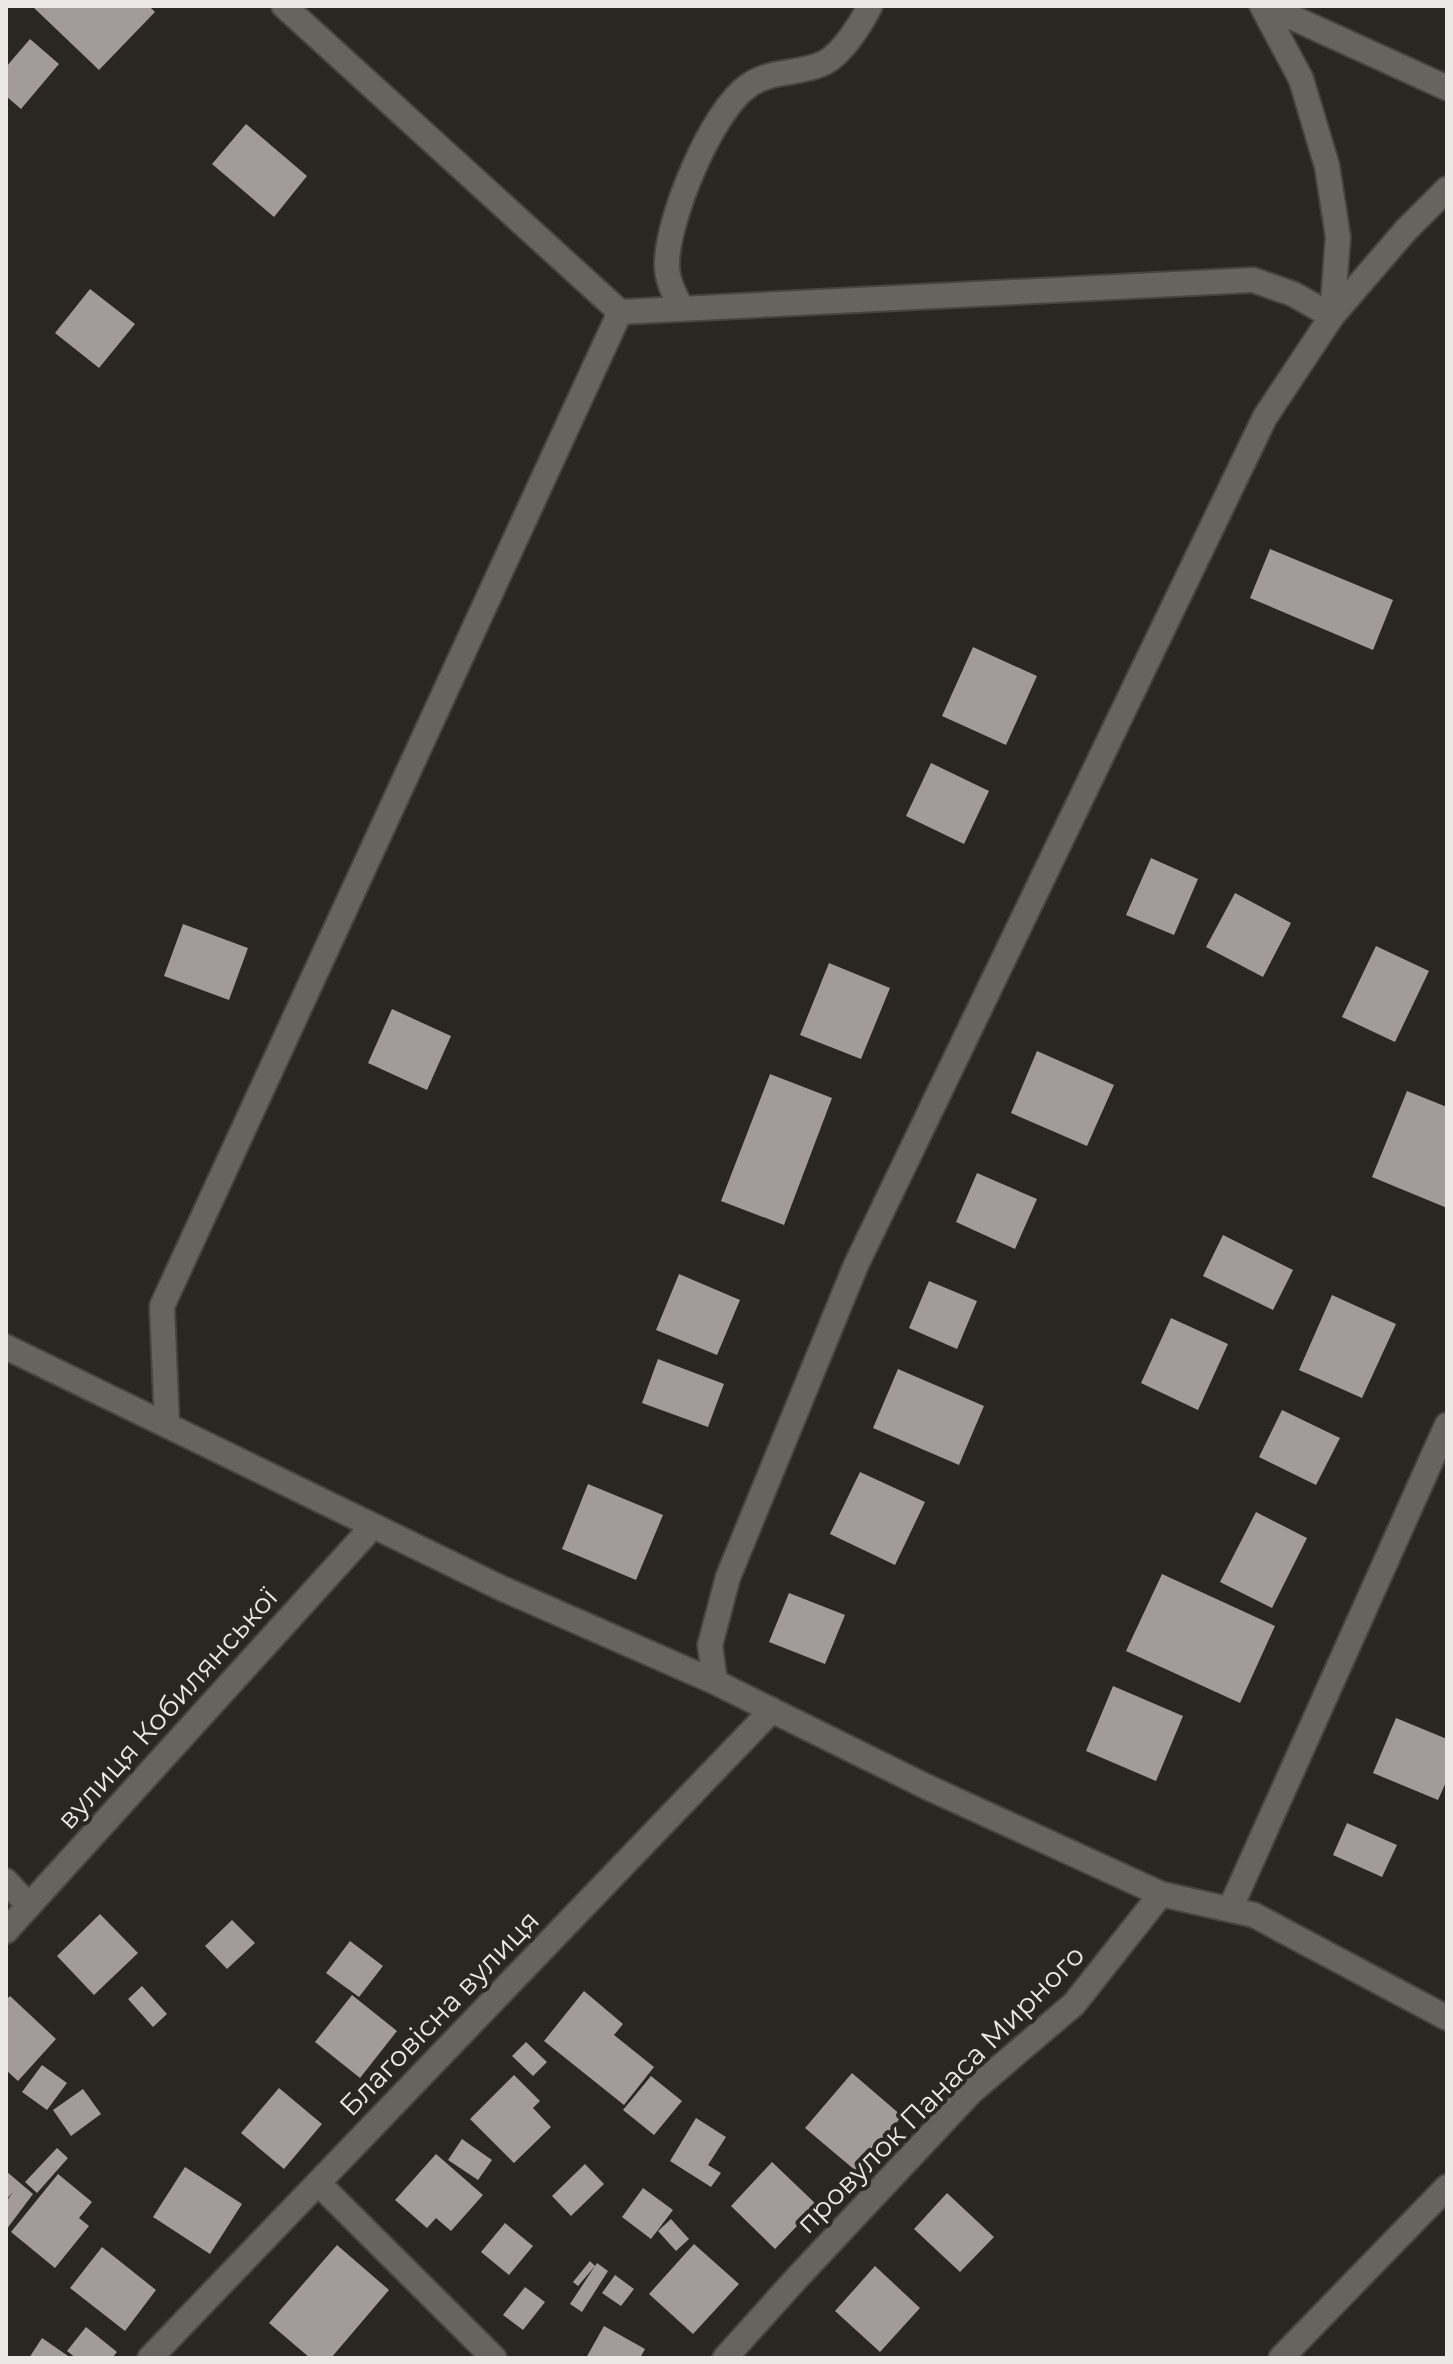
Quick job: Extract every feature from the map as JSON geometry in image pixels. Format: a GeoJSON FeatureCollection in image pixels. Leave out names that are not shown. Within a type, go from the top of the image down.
{"type":"FeatureCollection","features":[{"type":"Feature","properties":{"kind":"street"},"geometry":{"type":"LineString","coordinates":[[284,6],[620,312],[1253,280],[1293,294],[1332,316]]}},
{"type":"Feature","properties":{"kind":"street"},"geometry":{"type":"LineString","coordinates":[[682,309],[669,280],[668,248],[679,208],[713,131],[744,88],[759,78],[825,62],[849,38],[870,6]]}},
{"type":"Feature","properties":{"kind":"street"},"geometry":{"type":"LineString","coordinates":[[1265,6],[1301,79],[1327,166],[1338,237],[1332,316]]}},
{"type":"Feature","properties":{"kind":"street"},"geometry":{"type":"LineString","coordinates":[[1265,6],[1447,88]]}},
{"type":"Feature","properties":{"kind":"street"},"geometry":{"type":"LineString","coordinates":[[715,1682],[710,1645],[728,1577],[856,1265],[1265,417],[1332,316],[1406,230],[1447,189]]}},
{"type":"Feature","properties":{"kind":"street"},"geometry":{"type":"LineString","coordinates":[[167,1425],[162,1306],[620,312]]}},
{"type":"Feature","properties":{"kind":"street"},"geometry":{"type":"LineString","coordinates":[[6,1347],[501,1588],[715,1682],[927,1787],[1161,1894],[1254,1915],[1447,2018]]}},
{"type":"Feature","properties":{"kind":"street"},"geometry":{"type":"LineString","coordinates":[[1230,1909],[1447,1425]]}},
{"type":"Feature","properties":{"kind":"street","name":"вулиця Кобилянської"},"geometry":{"type":"LineString","coordinates":[[6,1931],[373,1526]]}},
{"type":"Feature","properties":{"kind":"street","name":"Благовісна вулиця"},"geometry":{"type":"LineString","coordinates":[[150,2358],[772,1710]]}},
{"type":"Feature","properties":{"kind":"street"},"geometry":{"type":"LineString","coordinates":[[6,1881],[29,1906]]}},
{"type":"Feature","properties":{"kind":"street","name":"провулок Панаса Мирного"},"geometry":{"type":"LineString","coordinates":[[725,2358],[972,2091],[1074,2004],[1161,1894]]}},
{"type":"Feature","properties":{"kind":"street"},"geometry":{"type":"LineString","coordinates":[[318,2183],[494,2358]]}},
{"type":"Feature","properties":{"kind":"street"},"geometry":{"type":"LineString","coordinates":[[1281,2358],[1447,2187]]}},
{"type":"Feature","properties":{"kind":"building"},"geometry":{"type":"Polygon","coordinates":[[[32,6],[149,6],[155,12],[99,70],[32,6]]]}},
{"type":"Feature","properties":{"kind":"building"},"geometry":{"type":"Polygon","coordinates":[[[30,39],[59,64],[21,109],[6,96],[6,67],[30,39]]]}},
{"type":"Feature","properties":{"kind":"building"},"geometry":{"type":"Polygon","coordinates":[[[246,124],[307,176],[274,217],[212,164],[246,124]]]}},
{"type":"Feature","properties":{"kind":"building"},"geometry":{"type":"Polygon","coordinates":[[[90,289],[135,324],[99,368],[55,333],[90,289]]]}},
{"type":"Feature","properties":{"kind":"building"},"geometry":{"type":"Polygon","coordinates":[[[1270,549],[1393,600],[1373,650],[1250,598],[1270,549]]]}},
{"type":"Feature","properties":{"kind":"building"},"geometry":{"type":"Polygon","coordinates":[[[973,647],[1037,676],[1006,745],[942,716],[973,647]]]}},
{"type":"Feature","properties":{"kind":"building"},"geometry":{"type":"Polygon","coordinates":[[[931,763],[989,791],[964,844],[906,816],[931,763]]]}},
{"type":"Feature","properties":{"kind":"building"},"geometry":{"type":"Polygon","coordinates":[[[1151,858],[1198,879],[1174,935],[1126,915],[1151,858]]]}},
{"type":"Feature","properties":{"kind":"building"},"geometry":{"type":"Polygon","coordinates":[[[1235,893],[1291,923],[1263,977],[1206,947],[1235,893]]]}},
{"type":"Feature","properties":{"kind":"building"},"geometry":{"type":"Polygon","coordinates":[[[183,924],[248,948],[229,1000],[164,976],[183,924]]]}},
{"type":"Feature","properties":{"kind":"building"},"geometry":{"type":"Polygon","coordinates":[[[1376,946],[1429,971],[1395,1042],[1342,1017],[1376,946]]]}},
{"type":"Feature","properties":{"kind":"building"},"geometry":{"type":"Polygon","coordinates":[[[829,963],[890,988],[861,1059],[800,1035],[829,963]]]}},
{"type":"Feature","properties":{"kind":"building"},"geometry":{"type":"Polygon","coordinates":[[[392,1009],[451,1036],[427,1090],[368,1063],[392,1009]]]}},
{"type":"Feature","properties":{"kind":"building"},"geometry":{"type":"Polygon","coordinates":[[[1037,1051],[1114,1085],[1087,1146],[1011,1113],[1037,1051]]]}},
{"type":"Feature","properties":{"kind":"building"},"geometry":{"type":"Polygon","coordinates":[[[770,1074],[832,1098],[784,1225],[721,1201],[770,1074]]]}},
{"type":"Feature","properties":{"kind":"building"},"geometry":{"type":"Polygon","coordinates":[[[1407,1091],[1447,1107],[1447,1208],[1372,1177],[1407,1091]]]}},
{"type":"Feature","properties":{"kind":"building"},"geometry":{"type":"Polygon","coordinates":[[[977,1173],[1037,1199],[1015,1249],[956,1222],[977,1173]]]}},
{"type":"Feature","properties":{"kind":"building"},"geometry":{"type":"Polygon","coordinates":[[[1223,1235],[1293,1270],[1273,1310],[1203,1276],[1223,1235]]]}},
{"type":"Feature","properties":{"kind":"building"},"geometry":{"type":"Polygon","coordinates":[[[679,1274],[740,1300],[717,1355],[656,1330],[679,1274]]]}},
{"type":"Feature","properties":{"kind":"building"},"geometry":{"type":"Polygon","coordinates":[[[929,1281],[977,1301],[957,1349],[909,1328],[929,1281]]]}},
{"type":"Feature","properties":{"kind":"building"},"geometry":{"type":"Polygon","coordinates":[[[1332,1295],[1396,1324],[1362,1398],[1299,1370],[1332,1295]]]}},
{"type":"Feature","properties":{"kind":"building"},"geometry":{"type":"Polygon","coordinates":[[[1171,1318],[1228,1344],[1198,1410],[1141,1383],[1171,1318]]]}},
{"type":"Feature","properties":{"kind":"building"},"geometry":{"type":"Polygon","coordinates":[[[658,1359],[724,1384],[708,1427],[642,1403],[658,1359]]]}},
{"type":"Feature","properties":{"kind":"building"},"geometry":{"type":"Polygon","coordinates":[[[898,1369],[984,1406],[959,1465],[873,1428],[898,1369]]]}},
{"type":"Feature","properties":{"kind":"building"},"geometry":{"type":"Polygon","coordinates":[[[1282,1410],[1340,1438],[1316,1485],[1259,1457],[1282,1410]]]}},
{"type":"Feature","properties":{"kind":"building"},"geometry":{"type":"Polygon","coordinates":[[[860,1472],[925,1502],[895,1565],[830,1534],[860,1472]]]}},
{"type":"Feature","properties":{"kind":"building"},"geometry":{"type":"Polygon","coordinates":[[[588,1484],[663,1515],[636,1580],[562,1549],[588,1484]]]}},
{"type":"Feature","properties":{"kind":"building"},"geometry":{"type":"Polygon","coordinates":[[[1256,1512],[1307,1538],[1272,1608],[1220,1582],[1256,1512]]]}},
{"type":"Feature","properties":{"kind":"building"},"geometry":{"type":"Polygon","coordinates":[[[1162,1574],[1275,1626],[1240,1703],[1126,1651],[1162,1574]]]}},
{"type":"Feature","properties":{"kind":"building"},"geometry":{"type":"Polygon","coordinates":[[[789,1593],[845,1615],[825,1664],[769,1642],[789,1593]]]}},
{"type":"Feature","properties":{"kind":"building"},"geometry":{"type":"Polygon","coordinates":[[[1113,1686],[1183,1716],[1156,1781],[1086,1751],[1113,1686]]]}},
{"type":"Feature","properties":{"kind":"building"},"geometry":{"type":"Polygon","coordinates":[[[1396,1718],[1447,1739],[1447,1780],[1438,1800],[1373,1773],[1396,1718]]]}},
{"type":"Feature","properties":{"kind":"building"},"geometry":{"type":"Polygon","coordinates":[[[1347,1823],[1397,1845],[1382,1877],[1333,1855],[1347,1823]]]}},
{"type":"Feature","properties":{"kind":"building"},"geometry":{"type":"Polygon","coordinates":[[[100,1914],[138,1953],[94,1995],[57,1956],[100,1914]]]}},
{"type":"Feature","properties":{"kind":"building"},"geometry":{"type":"Polygon","coordinates":[[[232,1920],[255,1943],[227,1969],[205,1946],[232,1920]]]}},
{"type":"Feature","properties":{"kind":"building"},"geometry":{"type":"Polygon","coordinates":[[[350,1941],[383,1966],[359,1997],[326,1973],[350,1941]]]}},
{"type":"Feature","properties":{"kind":"building"},"geometry":{"type":"Polygon","coordinates":[[[142,1986],[167,2014],[153,2027],[128,1999],[142,1986]]]}},
{"type":"Feature","properties":{"kind":"building"},"geometry":{"type":"Polygon","coordinates":[[[584,1991],[623,2024],[614,2035],[654,2067],[624,2105],[544,2041],[584,1991]]]}},
{"type":"Feature","properties":{"kind":"building"},"geometry":{"type":"Polygon","coordinates":[[[352,1995],[397,2031],[360,2078],[315,2042],[352,1995]]]}},
{"type":"Feature","properties":{"kind":"building"},"geometry":{"type":"Polygon","coordinates":[[[10,1996],[56,2039],[18,2081],[6,2070],[6,2000],[10,1996]]]}},
{"type":"Feature","properties":{"kind":"building"},"geometry":{"type":"Polygon","coordinates":[[[526,2042],[547,2062],[533,2076],[512,2056],[526,2042]]]}},
{"type":"Feature","properties":{"kind":"building"},"geometry":{"type":"Polygon","coordinates":[[[42,2065],[67,2083],[47,2110],[22,2092],[42,2065]]]}},
{"type":"Feature","properties":{"kind":"building"},"geometry":{"type":"Polygon","coordinates":[[[852,2073],[902,2116],[856,2171],[805,2128],[852,2073]]]}},
{"type":"Feature","properties":{"kind":"building"},"geometry":{"type":"Polygon","coordinates":[[[514,2075],[540,2101],[533,2108],[551,2127],[514,2163],[470,2119],[514,2075]]]}},
{"type":"Feature","properties":{"kind":"building"},"geometry":{"type":"Polygon","coordinates":[[[651,2076],[682,2101],[654,2135],[623,2110],[651,2076]]]}},
{"type":"Feature","properties":{"kind":"building"},"geometry":{"type":"Polygon","coordinates":[[[279,2088],[322,2124],[284,2169],[241,2133],[279,2088]]]}},
{"type":"Feature","properties":{"kind":"building"},"geometry":{"type":"Polygon","coordinates":[[[83,2089],[101,2114],[71,2136],[53,2110],[83,2089]]]}},
{"type":"Feature","properties":{"kind":"building"},"geometry":{"type":"Polygon","coordinates":[[[696,2118],[726,2137],[708,2165],[721,2173],[711,2187],[670,2161],[696,2118]]]}},
{"type":"Feature","properties":{"kind":"building"},"geometry":{"type":"Polygon","coordinates":[[[462,2139],[492,2160],[478,2180],[448,2160],[462,2139]]]}},
{"type":"Feature","properties":{"kind":"building"},"geometry":{"type":"Polygon","coordinates":[[[57,2148],[68,2158],[37,2193],[25,2182],[57,2148]]]}},
{"type":"Feature","properties":{"kind":"building"},"geometry":{"type":"Polygon","coordinates":[[[436,2154],[483,2195],[451,2231],[436,2218],[427,2228],[395,2200],[436,2154]]]}},
{"type":"Feature","properties":{"kind":"building"},"geometry":{"type":"Polygon","coordinates":[[[772,2162],[817,2205],[775,2249],[731,2206],[772,2162]]]}},
{"type":"Feature","properties":{"kind":"building"},"geometry":{"type":"Polygon","coordinates":[[[585,2164],[604,2184],[571,2216],[552,2196],[585,2164]]]}},
{"type":"Feature","properties":{"kind":"building"},"geometry":{"type":"Polygon","coordinates":[[[185,2167],[242,2204],[210,2254],[153,2217],[185,2167]]]}},
{"type":"Feature","properties":{"kind":"building"},"geometry":{"type":"Polygon","coordinates":[[[6,2171],[33,2194],[6,2230],[6,2202],[13,2192],[6,2200],[6,2171]]]}},
{"type":"Feature","properties":{"kind":"building"},"geometry":{"type":"Polygon","coordinates":[[[58,2174],[92,2202],[79,2218],[89,2226],[55,2268],[11,2232],[58,2174]]]}},
{"type":"Feature","properties":{"kind":"building"},"geometry":{"type":"Polygon","coordinates":[[[643,2188],[673,2210],[651,2239],[622,2217],[643,2188]]]}},
{"type":"Feature","properties":{"kind":"building"},"geometry":{"type":"Polygon","coordinates":[[[947,2193],[994,2237],[960,2272],[914,2229],[947,2193]]]}},
{"type":"Feature","properties":{"kind":"building"},"geometry":{"type":"Polygon","coordinates":[[[671,2219],[689,2239],[676,2251],[658,2231],[671,2219]]]}},
{"type":"Feature","properties":{"kind":"building"},"geometry":{"type":"Polygon","coordinates":[[[505,2223],[533,2246],[509,2275],[481,2252],[505,2223]]]}},
{"type":"Feature","properties":{"kind":"building"},"geometry":{"type":"Polygon","coordinates":[[[694,2244],[739,2284],[693,2334],[649,2294],[694,2244]]]}},
{"type":"Feature","properties":{"kind":"building"},"geometry":{"type":"Polygon","coordinates":[[[337,2245],[389,2290],[331,2358],[310,2358],[269,2323],[337,2245]]]}},
{"type":"Feature","properties":{"kind":"building"},"geometry":{"type":"Polygon","coordinates":[[[102,2247],[156,2290],[125,2331],[70,2288],[102,2247]]]}},
{"type":"Feature","properties":{"kind":"building"},"geometry":{"type":"Polygon","coordinates":[[[590,2261],[595,2266],[578,2286],[573,2282],[590,2261]]]}},
{"type":"Feature","properties":{"kind":"building"},"geometry":{"type":"Polygon","coordinates":[[[597,2263],[608,2271],[582,2312],[570,2304],[597,2263]]]}},
{"type":"Feature","properties":{"kind":"building"},"geometry":{"type":"Polygon","coordinates":[[[875,2266],[920,2308],[880,2352],[835,2311],[875,2266]]]}},
{"type":"Feature","properties":{"kind":"building"},"geometry":{"type":"Polygon","coordinates":[[[615,2275],[634,2289],[621,2306],[602,2293],[615,2275]]]}},
{"type":"Feature","properties":{"kind":"building"},"geometry":{"type":"Polygon","coordinates":[[[525,2287],[545,2302],[523,2330],[503,2315],[525,2287]]]}},
{"type":"Feature","properties":{"kind":"building"},"geometry":{"type":"Polygon","coordinates":[[[604,2326],[645,2349],[640,2358],[586,2358],[604,2326]]]}},
{"type":"Feature","properties":{"kind":"building"},"geometry":{"type":"Polygon","coordinates":[[[86,2327],[117,2352],[112,2358],[76,2358],[67,2351],[86,2327]]]}},
{"type":"Feature","properties":{"kind":"building"},"geometry":{"type":"Polygon","coordinates":[[[42,2338],[71,2358],[29,2358],[42,2338]]]}}]}
